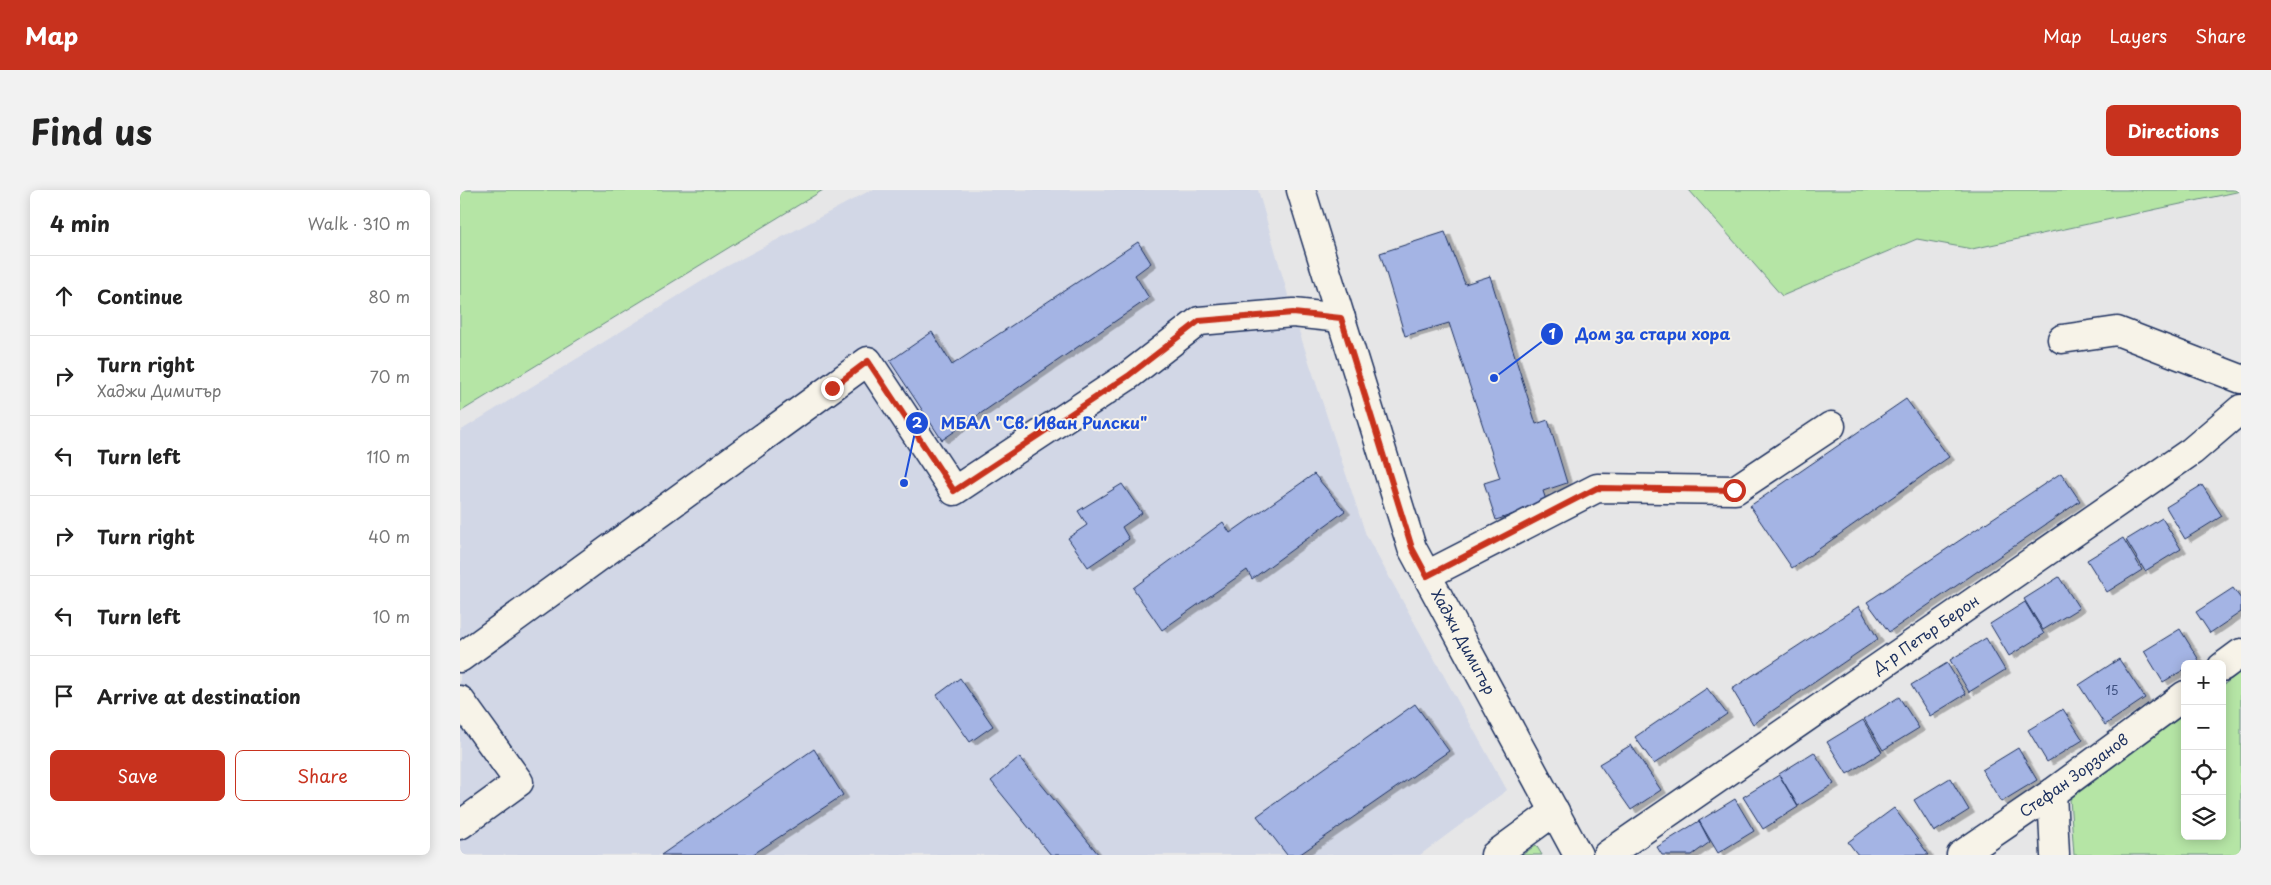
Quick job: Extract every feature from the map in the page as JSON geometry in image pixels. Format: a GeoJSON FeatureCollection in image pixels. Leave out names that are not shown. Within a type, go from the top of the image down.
{"type":"FeatureCollection","features":[{"type":"Feature","properties":{"kind":"street","name":"Хаджи Димитър"},"geometry":{"type":"LineString","coordinates":[[1301,190],[1412,548],[1556,811],[1578,855]]}},
{"type":"Feature","properties":{"kind":"street"},"geometry":{"type":"LineString","coordinates":[[460,658],[868,361],[954,491],[1128,376],[1199,321],[1293,313],[1341,318]]}},
{"type":"Feature","properties":{"kind":"street"},"geometry":{"type":"LineString","coordinates":[[2062,339],[2117,331],[2241,378]]}},
{"type":"Feature","properties":{"kind":"street","name":"Д-р Петър Берон"},"geometry":{"type":"LineString","coordinates":[[1607,855],[2192,451],[2241,409]]}},
{"type":"Feature","properties":{"kind":"street"},"geometry":{"type":"LineString","coordinates":[[1427,576],[1597,488],[1734,490],[1831,426]]}},
{"type":"Feature","properties":{"kind":"street"},"geometry":{"type":"LineString","coordinates":[[2226,664],[2241,653]]}},
{"type":"Feature","properties":{"kind":"street","name":"Стефан Зорзанов"},"geometry":{"type":"LineString","coordinates":[[1961,855],[2052,793],[2181,698]]}},
{"type":"Feature","properties":{"kind":"street"},"geometry":{"type":"LineString","coordinates":[[460,700],[519,782],[460,825]]}},
{"type":"Feature","properties":{"kind":"street"},"geometry":{"type":"LineString","coordinates":[[2052,793],[2055,855]]}},
{"type":"Feature","properties":{"kind":"street"},"geometry":{"type":"LineString","coordinates":[[1494,855],[1556,811]]}},
{"type":"Feature","properties":{"kind":"shaded area"},"geometry":{"type":"Polygon","coordinates":[[[871,190],[1258,190],[1293,313],[1366,535],[1507,790],[1420,855],[460,855],[460,431],[720,270],[871,190]]]}},
{"type":"Feature","properties":{"kind":"green space"},"geometry":{"type":"Polygon","coordinates":[[[460,190],[823,190],[460,412],[460,190]]]}},
{"type":"Feature","properties":{"kind":"green space"},"geometry":{"type":"Polygon","coordinates":[[[1689,190],[2241,191],[1972,249],[1917,239],[1782,296],[1689,190]]]}},
{"type":"Feature","properties":{"kind":"green space"},"geometry":{"type":"Polygon","coordinates":[[[2241,672],[2241,855],[2074,855],[2070,799],[2181,717],[2181,840],[2226,840],[2226,683],[2241,672]]]}},
{"type":"Feature","properties":{"kind":"green space"},"geometry":{"type":"Polygon","coordinates":[[[1536,845],[1542,855],[1522,855],[1536,845]]]}},
{"type":"Feature","properties":{"kind":"building"},"geometry":{"type":"Polygon","coordinates":[[[1445,232],[1465,284],[1490,276],[1536,424],[1548,420],[1567,483],[1543,491],[1547,503],[1496,520],[1484,483],[1500,478],[1449,323],[1405,336],[1380,253],[1445,232]]]}},
{"type":"Feature","properties":{"kind":"building"},"geometry":{"type":"Polygon","coordinates":[[[1138,242],[1151,263],[1135,275],[1149,298],[942,440],[890,361],[932,332],[952,365],[1138,242]]]}},
{"type":"Feature","properties":{"kind":"building"},"geometry":{"type":"Polygon","coordinates":[[[1906,399],[1949,457],[1792,568],[1750,506],[1906,399]]]}},
{"type":"Feature","properties":{"kind":"building"},"geometry":{"type":"Polygon","coordinates":[[[2061,473],[2080,501],[1889,632],[1867,602],[2061,473]]]}},
{"type":"Feature","properties":{"kind":"building"},"geometry":{"type":"Polygon","coordinates":[[[1314,474],[1345,511],[1252,579],[1247,570],[1162,630],[1133,588],[1223,522],[1230,533],[1314,474]]]}},
{"type":"Feature","properties":{"kind":"building"},"geometry":{"type":"Polygon","coordinates":[[[1122,484],[1142,513],[1122,527],[1129,539],[1088,567],[1068,538],[1087,525],[1078,511],[1122,484]]]}},
{"type":"Feature","properties":{"kind":"building"},"geometry":{"type":"Polygon","coordinates":[[[2202,485],[2222,516],[2185,539],[2166,507],[2202,485]]]}},
{"type":"Feature","properties":{"kind":"building"},"geometry":{"type":"Polygon","coordinates":[[[2162,518],[2181,549],[2145,571],[2126,540],[2162,518]]]}},
{"type":"Feature","properties":{"kind":"building"},"geometry":{"type":"Polygon","coordinates":[[[2123,538],[2142,570],[2107,592],[2087,560],[2123,538]]]}},
{"type":"Feature","properties":{"kind":"building"},"geometry":{"type":"Polygon","coordinates":[[[2059,577],[2079,608],[2043,630],[2024,599],[2059,577]]]}},
{"type":"Feature","properties":{"kind":"building"},"geometry":{"type":"Polygon","coordinates":[[[2233,588],[2241,599],[2241,612],[2210,633],[2196,612],[2233,588]]]}},
{"type":"Feature","properties":{"kind":"building"},"geometry":{"type":"Polygon","coordinates":[[[2025,602],[2044,634],[2009,656],[1990,624],[2025,602]]]}},
{"type":"Feature","properties":{"kind":"building"},"geometry":{"type":"Polygon","coordinates":[[[1859,606],[1878,639],[1753,724],[1732,689],[1859,606]]]}},
{"type":"Feature","properties":{"kind":"building"},"geometry":{"type":"Polygon","coordinates":[[[2180,629],[2199,660],[2181,660],[2181,671],[2163,682],[2144,651],[2180,629]]]}},
{"type":"Feature","properties":{"kind":"building"},"geometry":{"type":"Polygon","coordinates":[[[1986,638],[2005,670],[1969,692],[1950,660],[1986,638]]]}},
{"type":"Feature","properties":{"kind":"building"},"geometry":{"type":"Polygon","coordinates":[[[2119,659],[2145,698],[2105,725],[2079,685],[2119,659]]]}},
{"type":"Feature","properties":{"kind":"building"},"geometry":{"type":"Polygon","coordinates":[[[1947,663],[1966,694],[1930,716],[1911,685],[1947,663]]]}},
{"type":"Feature","properties":{"kind":"building"},"geometry":{"type":"Polygon","coordinates":[[[960,678],[993,726],[970,742],[937,695],[960,678]]]}},
{"type":"Feature","properties":{"kind":"building"},"geometry":{"type":"Polygon","coordinates":[[[1707,688],[1727,714],[1654,764],[1635,737],[1707,688]]]}},
{"type":"Feature","properties":{"kind":"building"},"geometry":{"type":"Polygon","coordinates":[[[1899,697],[1919,728],[1883,750],[1864,719],[1899,697]]]}},
{"type":"Feature","properties":{"kind":"building"},"geometry":{"type":"Polygon","coordinates":[[[1415,704],[1449,751],[1299,855],[1287,855],[1257,816],[1415,704]]]}},
{"type":"Feature","properties":{"kind":"building"},"geometry":{"type":"Polygon","coordinates":[[[2063,709],[2083,740],[2047,762],[2028,730],[2063,709]]]}},
{"type":"Feature","properties":{"kind":"building"},"geometry":{"type":"Polygon","coordinates":[[[1863,720],[1882,752],[1847,774],[1827,742],[1863,720]]]}},
{"type":"Feature","properties":{"kind":"building"},"geometry":{"type":"Polygon","coordinates":[[[1631,745],[1661,790],[1631,810],[1599,764],[1631,745]]]}},
{"type":"Feature","properties":{"kind":"building"},"geometry":{"type":"Polygon","coordinates":[[[2018,748],[2037,780],[2001,802],[1982,770],[2018,748]]]}},
{"type":"Feature","properties":{"kind":"building"},"geometry":{"type":"Polygon","coordinates":[[[814,749],[843,795],[752,855],[661,855],[814,749]]]}},
{"type":"Feature","properties":{"kind":"building"},"geometry":{"type":"Polygon","coordinates":[[[1814,752],[1834,784],[1798,806],[1779,774],[1814,752]]]}},
{"type":"Feature","properties":{"kind":"building"},"geometry":{"type":"Polygon","coordinates":[[[1019,757],[1099,855],[1051,855],[991,781],[1019,757]]]}},
{"type":"Feature","properties":{"kind":"building"},"geometry":{"type":"Polygon","coordinates":[[[1779,775],[1798,807],[1763,829],[1743,797],[1779,775]]]}},
{"type":"Feature","properties":{"kind":"building"},"geometry":{"type":"Polygon","coordinates":[[[1950,778],[1969,810],[1934,832],[1914,800],[1950,778]]]}},
{"type":"Feature","properties":{"kind":"building"},"geometry":{"type":"Polygon","coordinates":[[[1735,799],[1754,831],[1718,853],[1699,821],[1735,799]]]}},
{"type":"Feature","properties":{"kind":"building"},"geometry":{"type":"Polygon","coordinates":[[[1894,808],[1929,855],[1858,855],[1848,842],[1894,808]]]}},
{"type":"Feature","properties":{"kind":"building"},"geometry":{"type":"Polygon","coordinates":[[[1699,821],[1710,842],[1692,855],[1662,855],[1657,847],[1699,821]]]}},
{"type":"Feature","properties":{"kind":"place","name":"Дом за стари хора"},"geometry":{"type":"Point","coordinates":[1494,378]}},
{"type":"Feature","properties":{"kind":"place","name":"МБАЛ \"Св. Иван Рилски\""},"geometry":{"type":"Point","coordinates":[904,483]}},
{"type":"Feature","properties":{"kind":"route"},"geometry":{"type":"LineString","coordinates":[[832,388],[868,361],[954,491],[1128,376],[1199,321],[1293,313],[1341,318],[1412,548],[1427,576],[1597,488],[1734,490]]}}]}
